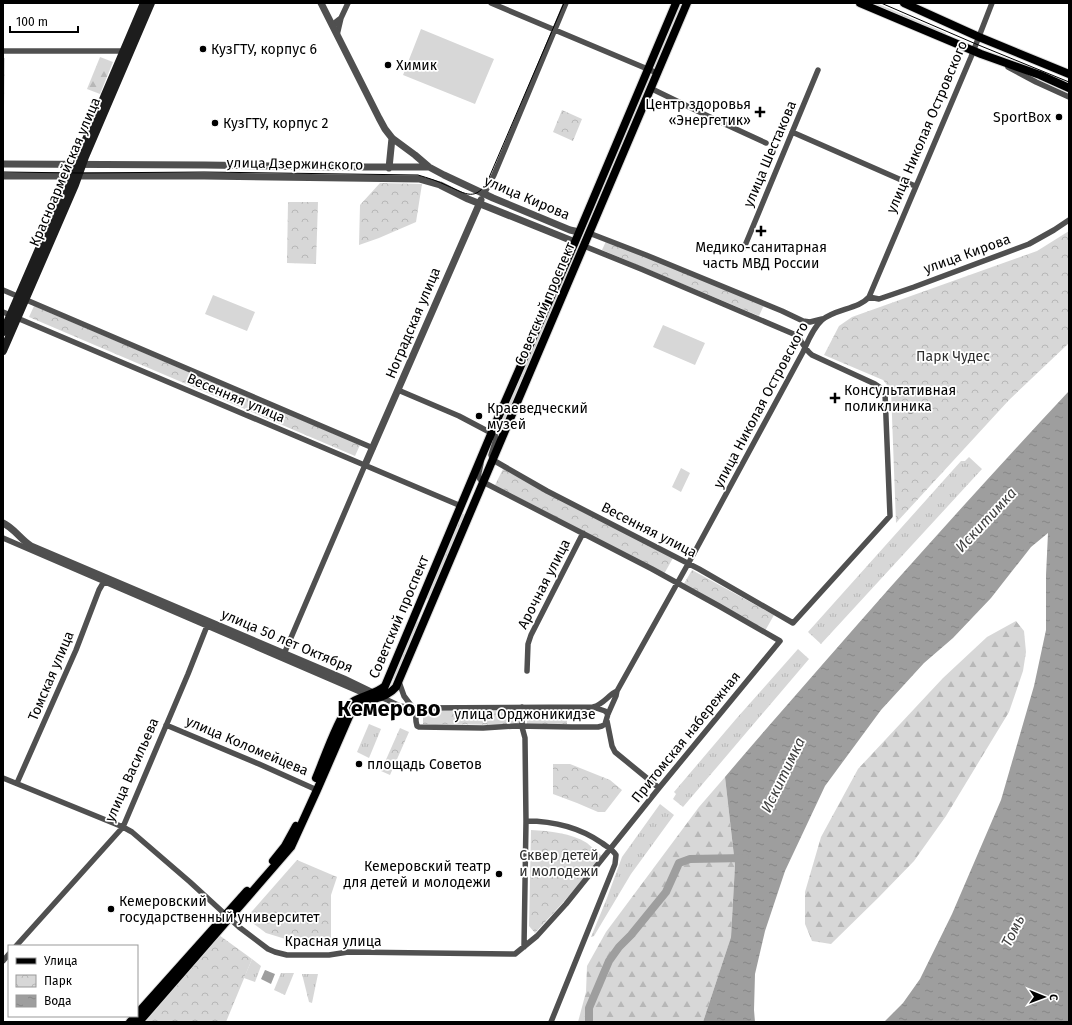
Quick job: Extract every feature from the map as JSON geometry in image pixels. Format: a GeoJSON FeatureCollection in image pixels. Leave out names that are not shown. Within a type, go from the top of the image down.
{"type":"FeatureCollection","features":[{"type":"Feature","properties":{"kind":"main road","name":"Красноармейская улица"},"geometry":{"type":"LineString","coordinates":[[79,165],[123,51],[144,3]]}},
{"type":"Feature","properties":{"kind":"main road","name":"Красноармейская улица"},"geometry":{"type":"LineString","coordinates":[[3,332],[10,315],[22,298],[151,3]]}},
{"type":"Feature","properties":{"kind":"main road","name":"Советский проспект"},"geometry":{"type":"LineString","coordinates":[[315,789],[353,710],[385,686],[423,593],[676,3]]}},
{"type":"Feature","properties":{"kind":"main road","name":"Советский проспект"},"geometry":{"type":"LineString","coordinates":[[138,1013],[291,847],[344,712],[354,701],[374,695],[392,692],[396,688],[687,3]]}},
{"type":"Feature","properties":{"kind":"main road"},"geometry":{"type":"LineString","coordinates":[[860,3],[997,61],[1040,75],[1069,88]]}},
{"type":"Feature","properties":{"kind":"main road"},"geometry":{"type":"LineString","coordinates":[[904,3],[979,37],[1069,74]]}},
{"type":"Feature","properties":{"kind":"main road","name":"улица Кирова"},"geometry":{"type":"LineString","coordinates":[[579,232],[589,233]]}},
{"type":"Feature","properties":{"kind":"main road","name":"улица Кирова"},"geometry":{"type":"LineString","coordinates":[[574,242],[584,246]]}},
{"type":"Feature","properties":{"kind":"main road"},"geometry":{"type":"LineString","coordinates":[[549,300],[557,300],[559,304]]}},
{"type":"Feature","properties":{"kind":"main road","name":"Красноармейская улица"},"geometry":{"type":"LineString","coordinates":[[3,351],[10,315]]}},
{"type":"Feature","properties":{"kind":"main road"},"geometry":{"type":"LineString","coordinates":[[423,593],[423,598],[426,602],[431,601],[434,598]]}},
{"type":"Feature","properties":{"kind":"main road"},"geometry":{"type":"LineString","coordinates":[[414,616],[417,614],[424,615],[424,620]]}},
{"type":"Feature","properties":{"kind":"main road","name":"Советский проспект"},"geometry":{"type":"LineString","coordinates":[[139,1022],[227,917]]}},
{"type":"Feature","properties":{"kind":"street","name":"улица Кирова"},"geometry":{"type":"LineString","coordinates":[[321,3],[379,118],[392,138],[416,155],[429,167],[451,179],[570,230],[579,232]]}},
{"type":"Feature","properties":{"kind":"street"},"geometry":{"type":"LineString","coordinates":[[337,35],[341,18],[348,3]]}},
{"type":"Feature","properties":{"kind":"street"},"geometry":{"type":"LineString","coordinates":[[492,3],[657,74]]}},
{"type":"Feature","properties":{"kind":"street","name":"Ноградская улица"},"geometry":{"type":"LineString","coordinates":[[284,654],[479,203],[494,176],[566,3]]}},
{"type":"Feature","properties":{"kind":"street","name":"улица Николая Островского"},"geometry":{"type":"LineString","coordinates":[[618,691],[816,327],[823,319],[837,311],[864,302],[869,297],[992,3]]}},
{"type":"Feature","properties":{"kind":"street"},"geometry":{"type":"LineString","coordinates":[[332,25],[341,18]]}},
{"type":"Feature","properties":{"kind":"street"},"geometry":{"type":"LineString","coordinates":[[3,51],[123,51]]}},
{"type":"Feature","properties":{"kind":"street"},"geometry":{"type":"LineString","coordinates":[[997,61],[1036,82],[1069,97]]}},
{"type":"Feature","properties":{"kind":"street","name":"улица Шестакова"},"geometry":{"type":"LineString","coordinates":[[744,248],[818,70]]}},
{"type":"Feature","properties":{"kind":"street"},"geometry":{"type":"LineString","coordinates":[[650,88],[714,120],[766,143]]}},
{"type":"Feature","properties":{"kind":"street"},"geometry":{"type":"LineString","coordinates":[[792,132],[915,186]]}},
{"type":"Feature","properties":{"kind":"street"},"geometry":{"type":"LineString","coordinates":[[389,168],[392,138]]}},
{"type":"Feature","properties":{"kind":"street","name":"улица Дзержинского"},"geometry":{"type":"LineString","coordinates":[[3,164],[389,168],[429,167]]}},
{"type":"Feature","properties":{"kind":"street","name":"улица Дзержинского"},"geometry":{"type":"LineString","coordinates":[[3,176],[204,176],[419,179],[440,185],[468,199],[574,242]]}},
{"type":"Feature","properties":{"kind":"street","name":"улица Кирова"},"geometry":{"type":"LineString","coordinates":[[869,297],[879,299],[1029,244],[1069,220]]}},
{"type":"Feature","properties":{"kind":"street","name":"улица Кирова"},"geometry":{"type":"LineString","coordinates":[[584,246],[801,337],[812,334],[808,325],[782,311],[589,233]]}},
{"type":"Feature","properties":{"kind":"street","name":"Весенняя улица"},"geometry":{"type":"LineString","coordinates":[[3,290],[373,448]]}},
{"type":"Feature","properties":{"kind":"street","name":"Весенняя улица"},"geometry":{"type":"LineString","coordinates":[[10,315],[461,506]]}},
{"type":"Feature","properties":{"kind":"street"},"geometry":{"type":"LineString","coordinates":[[802,321],[810,322],[823,319]]}},
{"type":"Feature","properties":{"kind":"street"},"geometry":{"type":"LineString","coordinates":[[796,335],[805,348]]}},
{"type":"Feature","properties":{"kind":"street","name":"Весенняя улица"},"geometry":{"type":"LineString","coordinates":[[493,460],[547,491],[688,564],[793,623],[890,516],[885,393],[875,384],[812,355],[805,348]]}},
{"type":"Feature","properties":{"kind":"street"},"geometry":{"type":"LineString","coordinates":[[398,390],[459,416],[492,433]]}},
{"type":"Feature","properties":{"kind":"street","name":"Советский проспект"},"geometry":{"type":"LineString","coordinates":[[492,433],[495,435],[496,439],[491,455],[493,460]]}},
{"type":"Feature","properties":{"kind":"street","name":"Советский проспект"},"geometry":{"type":"LineString","coordinates":[[481,459],[482,466],[478,477],[483,482]]}},
{"type":"Feature","properties":{"kind":"street"},"geometry":{"type":"LineString","coordinates":[[483,482],[677,583]]}},
{"type":"Feature","properties":{"kind":"street","name":"улица 50 лет Октября"},"geometry":{"type":"LineString","coordinates":[[3,537],[7,536],[10,530],[6,524]]}},
{"type":"Feature","properties":{"kind":"street","name":"улица 50 лет Октября"},"geometry":{"type":"LineString","coordinates":[[6,524],[31,546],[105,580]]}},
{"type":"Feature","properties":{"kind":"street","name":"Арочная улица"},"geometry":{"type":"LineString","coordinates":[[528,671],[528,644],[531,635],[583,533]]}},
{"type":"Feature","properties":{"kind":"street","name":"улица 50 лет Октября"},"geometry":{"type":"LineString","coordinates":[[3,537],[374,695]]}},
{"type":"Feature","properties":{"kind":"street","name":"Томская улица"},"geometry":{"type":"LineString","coordinates":[[17,783],[76,650],[99,590],[105,580]]}},
{"type":"Feature","properties":{"kind":"street","name":"Притомская набережная"},"geometry":{"type":"LineString","coordinates":[[524,947],[566,904],[658,788],[780,641],[677,583]]}},
{"type":"Feature","properties":{"kind":"street","name":"улица 50 лет Октября"},"geometry":{"type":"LineString","coordinates":[[207,623],[344,679],[374,695]]}},
{"type":"Feature","properties":{"kind":"street","name":"улица Васильева"},"geometry":{"type":"LineString","coordinates":[[17,945],[123,827],[207,623]]}},
{"type":"Feature","properties":{"kind":"street"},"geometry":{"type":"LineString","coordinates":[[399,682],[404,696],[416,707]]}},
{"type":"Feature","properties":{"kind":"street","name":"улица Орджоникидзе"},"geometry":{"type":"LineString","coordinates":[[374,695],[400,706],[416,707],[593,707],[600,705],[612,693],[618,691]]}},
{"type":"Feature","properties":{"kind":"street","name":"улица Орджоникидзе"},"geometry":{"type":"LineString","coordinates":[[416,707],[415,719],[417,726],[419,727],[598,727],[604,725],[618,691]]}},
{"type":"Feature","properties":{"kind":"street"},"geometry":{"type":"LineString","coordinates":[[522,707],[522,727],[525,738],[526,821],[524,947]]}},
{"type":"Feature","properties":{"kind":"street"},"geometry":{"type":"LineString","coordinates":[[593,707],[605,711],[612,746],[615,752],[658,788]]}},
{"type":"Feature","properties":{"kind":"street","name":"улица Коломейцева"},"geometry":{"type":"LineString","coordinates":[[166,724],[315,789]]}},
{"type":"Feature","properties":{"kind":"street","name":"Красная улица"},"geometry":{"type":"LineString","coordinates":[[3,778],[123,827],[133,833],[190,882],[239,928],[268,949],[281,954],[329,955],[348,952],[516,954],[524,947]]}},
{"type":"Feature","properties":{"kind":"street"},"geometry":{"type":"LineString","coordinates":[[526,821],[549,822],[576,829],[599,841],[616,855],[615,864],[550,1022]]}},
{"type":"Feature","properties":{"kind":"green space"},"geometry":{"type":"Polygon","coordinates":[[[869,3],[876,3],[946,33],[945,36],[869,3]]]}},
{"type":"Feature","properties":{"kind":"green space"},"geometry":{"type":"Polygon","coordinates":[[[421,29],[494,59],[475,104],[403,75],[421,29]]]}},
{"type":"Feature","properties":{"kind":"green space"},"geometry":{"type":"Polygon","coordinates":[[[100,57],[113,62],[100,94],[87,89],[100,57]]]}},
{"type":"Feature","properties":{"kind":"green space"},"geometry":{"type":"Polygon","coordinates":[[[3,58],[5,58],[3,154],[3,58]]]}},
{"type":"Feature","properties":{"kind":"green space"},"geometry":{"type":"Polygon","coordinates":[[[562,110],[582,119],[573,141],[553,132],[562,110]]]}},
{"type":"Feature","properties":{"kind":"green space"},"geometry":{"type":"Polygon","coordinates":[[[380,183],[422,184],[416,222],[359,245],[360,205],[380,183]]]}},
{"type":"Feature","properties":{"kind":"green space"},"geometry":{"type":"Polygon","coordinates":[[[288,202],[318,202],[316,264],[287,263],[288,202]]]}},
{"type":"Feature","properties":{"kind":"green space","name":"Парк Чудес"},"geometry":{"type":"Polygon","coordinates":[[[1069,231],[1069,343],[1009,400],[896,523],[891,390],[883,380],[824,355],[839,326],[852,317],[1037,251],[1069,231]]]}},
{"type":"Feature","properties":{"kind":"green space"},"geometry":{"type":"Polygon","coordinates":[[[607,239],[764,305],[759,316],[602,250],[607,239]]]}},
{"type":"Feature","properties":{"kind":"green space"},"geometry":{"type":"Polygon","coordinates":[[[213,295],[255,312],[247,331],[205,314],[213,295]]]}},
{"type":"Feature","properties":{"kind":"green space"},"geometry":{"type":"Polygon","coordinates":[[[553,301],[556,303],[503,427],[498,426],[553,301]]]}},
{"type":"Feature","properties":{"kind":"green space"},"geometry":{"type":"Polygon","coordinates":[[[34,306],[360,445],[355,456],[29,317],[34,306]]]}},
{"type":"Feature","properties":{"kind":"green space"},"geometry":{"type":"Polygon","coordinates":[[[663,325],[705,343],[695,365],[653,347],[663,325]]]}},
{"type":"Feature","properties":{"kind":"green space"},"geometry":{"type":"Polygon","coordinates":[[[969,457],[982,469],[821,644],[808,632],[961,461],[965,461],[969,457]]]}},
{"type":"Feature","properties":{"kind":"green space"},"geometry":{"type":"Polygon","coordinates":[[[681,468],[690,473],[681,492],[672,487],[681,468]]]}},
{"type":"Feature","properties":{"kind":"green space"},"geometry":{"type":"Polygon","coordinates":[[[503,469],[673,558],[664,574],[495,485],[503,469]]]}},
{"type":"Feature","properties":{"kind":"green space"},"geometry":{"type":"Polygon","coordinates":[[[461,513],[466,515],[431,598],[427,599],[426,598],[461,513]]]}},
{"type":"Feature","properties":{"kind":"green space"},"geometry":{"type":"Polygon","coordinates":[[[692,570],[774,615],[765,631],[682,587],[692,570]]]}},
{"type":"Feature","properties":{"kind":"green space"},"geometry":{"type":"Polygon","coordinates":[[[415,621],[420,623],[396,680],[391,678],[415,621]]]}},
{"type":"Feature","properties":{"kind":"green space"},"geometry":{"type":"Polygon","coordinates":[[[1016,621],[1024,631],[1026,652],[1023,671],[1009,712],[946,816],[914,861],[831,944],[812,941],[805,924],[805,892],[821,837],[858,769],[943,678],[987,637],[1016,621]]]}},
{"type":"Feature","properties":{"kind":"green space"},"geometry":{"type":"Polygon","coordinates":[[[798,649],[809,659],[683,807],[673,799],[676,794],[674,792],[798,649]]]}},
{"type":"Feature","properties":{"kind":"green space"},"geometry":{"type":"Polygon","coordinates":[[[423,710],[521,711],[520,725],[423,724],[423,710]]]}},
{"type":"Feature","properties":{"kind":"green space"},"geometry":{"type":"Polygon","coordinates":[[[527,710],[567,710],[567,724],[527,724],[527,710]]]}},
{"type":"Feature","properties":{"kind":"green space"},"geometry":{"type":"Polygon","coordinates":[[[369,724],[381,729],[369,758],[357,752],[369,724]]]}},
{"type":"Feature","properties":{"kind":"green space"},"geometry":{"type":"Polygon","coordinates":[[[400,728],[409,732],[390,775],[381,771],[400,728]]]}},
{"type":"Feature","properties":{"kind":"green space"},"geometry":{"type":"Polygon","coordinates":[[[553,764],[570,764],[610,780],[622,790],[605,812],[598,812],[553,794],[553,764]]]}},
{"type":"Feature","properties":{"kind":"green space"},"geometry":{"type":"Polygon","coordinates":[[[725,777],[735,865],[731,937],[703,1022],[578,1022],[586,992],[587,966],[606,932],[699,807],[725,777]]]}},
{"type":"Feature","properties":{"kind":"green space"},"geometry":{"type":"Polygon","coordinates":[[[660,804],[674,815],[631,874],[594,936],[591,937],[622,857],[660,804]]]}},
{"type":"Feature","properties":{"kind":"green space","name":"Сквер детей и молодежи"},"geometry":{"type":"Polygon","coordinates":[[[531,830],[553,832],[574,837],[587,843],[602,856],[568,897],[535,933],[529,926],[531,830]]]}},
{"type":"Feature","properties":{"kind":"green space"},"geometry":{"type":"Polygon","coordinates":[[[297,860],[337,877],[331,895],[331,939],[324,945],[305,945],[266,933],[246,918],[297,860]]]}},
{"type":"Feature","properties":{"kind":"green space"},"geometry":{"type":"Polygon","coordinates":[[[219,935],[252,959],[226,1022],[144,1022],[219,935]]]}},
{"type":"Feature","properties":{"kind":"green space"},"geometry":{"type":"Polygon","coordinates":[[[252,959],[261,966],[255,982],[244,978],[252,959]]]}},
{"type":"Feature","properties":{"kind":"green space"},"geometry":{"type":"Polygon","coordinates":[[[281,973],[294,973],[285,995],[274,990],[281,973]]]}},
{"type":"Feature","properties":{"kind":"green space"},"geometry":{"type":"Polygon","coordinates":[[[302,974],[318,974],[312,1003],[309,1002],[302,974]]]}},
{"type":"Feature","properties":{"kind":"water","name":"Томь"},"geometry":{"type":"Polygon","coordinates":[[[1069,391],[1069,1022],[884,1022],[903,1003],[920,979],[952,914],[1001,800],[1034,686],[1046,630],[1048,533],[1031,547],[991,598],[953,638],[924,663],[881,710],[825,786],[785,871],[765,931],[755,974],[755,1022],[703,1022],[731,937],[735,865],[725,777],[914,561],[1069,391]]]}},
{"type":"Feature","properties":{"kind":"water"},"geometry":{"type":"Polygon","coordinates":[[[911,404],[915,404],[917,408],[912,414],[909,414],[907,409],[911,404]]]}},
{"type":"Feature","properties":{"kind":"water"},"geometry":{"type":"Polygon","coordinates":[[[265,970],[275,974],[271,984],[261,979],[265,970]]]}},
{"type":"Feature","properties":{"kind":"waterway","name":"Искитимка"},"geometry":{"type":"LineString","coordinates":[[589,1022],[589,1008],[609,961],[619,947],[631,935],[666,892],[679,863],[690,859],[745,858]]}},
{"type":"Feature","properties":{"kind":"tram line"},"geometry":{"type":"LineString","coordinates":[[3,172],[204,172],[418,175],[437,181],[460,192],[475,194],[484,187],[488,180],[564,3]]}},
{"type":"Feature","properties":{"kind":"tram line"},"geometry":{"type":"LineString","coordinates":[[881,3],[1069,82]]}},
{"type":"Feature","properties":{"kind":"place","name":"КузГТУ, корпус 6"},"geometry":{"type":"Point","coordinates":[203,49]}},
{"type":"Feature","properties":{"kind":"place","name":"Химик"},"geometry":{"type":"Point","coordinates":[388,65]}},
{"type":"Feature","properties":{"kind":"place","name":"Центр здоровья «Энергетик»"},"geometry":{"type":"Point","coordinates":[760,112]}},
{"type":"Feature","properties":{"kind":"place","name":"SportBox"},"geometry":{"type":"Point","coordinates":[1059,117]}},
{"type":"Feature","properties":{"kind":"place","name":"КузГТУ, корпус 2"},"geometry":{"type":"Point","coordinates":[215,123]}},
{"type":"Feature","properties":{"kind":"place","name":"Медико-санитарная часть МВД России"},"geometry":{"type":"Point","coordinates":[761,231]}},
{"type":"Feature","properties":{"kind":"place","name":"Консультативная поликлиника"},"geometry":{"type":"Point","coordinates":[835,398]}},
{"type":"Feature","properties":{"kind":"place","name":"Краеведческий музей"},"geometry":{"type":"Point","coordinates":[479,416]}},
{"type":"Feature","properties":{"kind":"place","name":"площадь Советов"},"geometry":{"type":"Point","coordinates":[359,764]}},
{"type":"Feature","properties":{"kind":"place","name":"Кемеровский театр для детей и молодежи"},"geometry":{"type":"Point","coordinates":[499,874]}},
{"type":"Feature","properties":{"kind":"place","name":"Кемеровский государственный университет"},"geometry":{"type":"Point","coordinates":[111,909]}},
{"type":"Feature","properties":{"kind":"district","name":"Кемерово"},"geometry":{"type":"Point","coordinates":[389,708]}}]}
